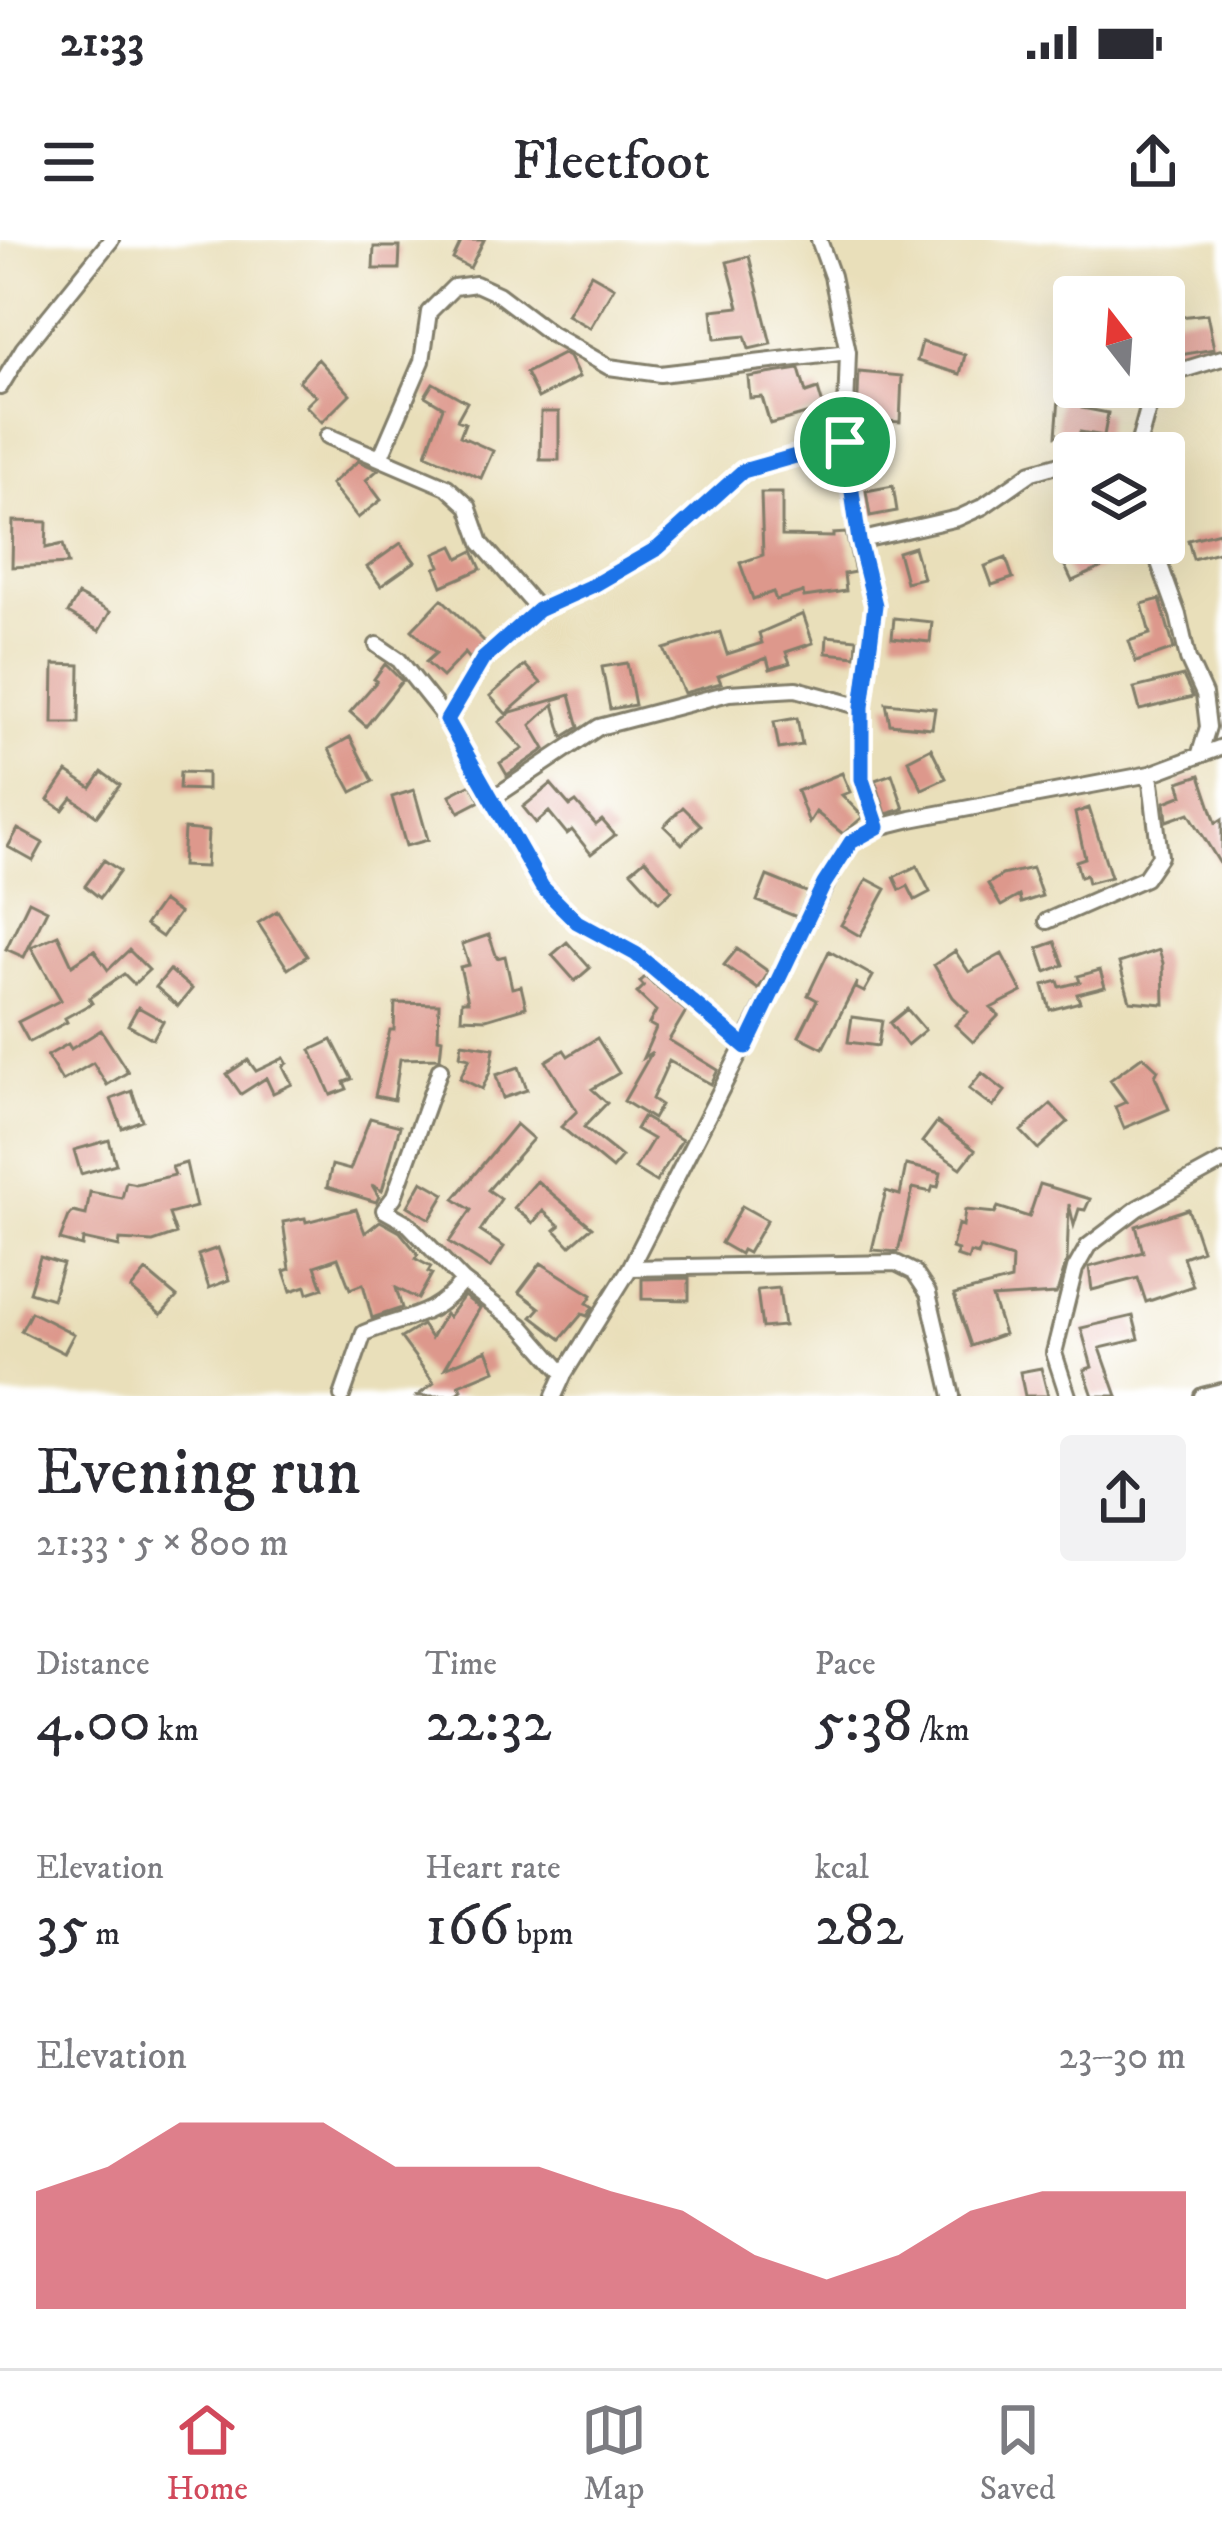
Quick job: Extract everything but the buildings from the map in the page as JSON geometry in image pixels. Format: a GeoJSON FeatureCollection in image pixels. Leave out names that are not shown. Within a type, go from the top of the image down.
{"type":"FeatureCollection","features":[{"type":"Feature","properties":{"kind":"street"},"geometry":{"type":"LineString","coordinates":[[0,387],[23,350],[111,240]]}},
{"type":"Feature","properties":{"kind":"street"},"geometry":{"type":"LineString","coordinates":[[819,240],[848,352],[845,442],[859,541],[875,605],[862,707],[862,779],[878,827]]}},
{"type":"Feature","properties":{"kind":"street"},"geometry":{"type":"LineString","coordinates":[[381,456],[422,361],[430,312],[454,287],[476,284],[498,294],[551,334],[610,367],[660,374],[848,352]]}},
{"type":"Feature","properties":{"kind":"street"},"geometry":{"type":"LineString","coordinates":[[1185,369],[1222,358]]}},
{"type":"Feature","properties":{"kind":"street"},"geometry":{"type":"LineString","coordinates":[[328,436],[447,487],[468,506],[481,543],[538,610]]}},
{"type":"Feature","properties":{"kind":"street"},"geometry":{"type":"LineString","coordinates":[[447,720],[483,659],[538,610],[658,548],[743,471],[845,442]]}},
{"type":"Feature","properties":{"kind":"street"},"geometry":{"type":"LineString","coordinates":[[859,541],[958,518],[1032,472],[1053,466]]}},
{"type":"Feature","properties":{"kind":"street"},"geometry":{"type":"LineString","coordinates":[[1160,564],[1188,659],[1204,694],[1208,727],[1201,753]]}},
{"type":"Feature","properties":{"kind":"street"},"geometry":{"type":"LineString","coordinates":[[377,645],[399,660],[447,720],[542,887],[577,922],[636,954],[746,1047]]}},
{"type":"Feature","properties":{"kind":"street"},"geometry":{"type":"LineString","coordinates":[[493,798],[599,727],[729,693],[796,689],[862,707]]}},
{"type":"Feature","properties":{"kind":"street"},"geometry":{"type":"LineString","coordinates":[[554,1396],[630,1268],[746,1047],[824,884],[851,842],[878,827],[1150,774],[1222,747]]}},
{"type":"Feature","properties":{"kind":"street"},"geometry":{"type":"LineString","coordinates":[[1047,921],[1145,878],[1155,868],[1160,856],[1150,774]]}},
{"type":"Feature","properties":{"kind":"street"},"geometry":{"type":"LineString","coordinates":[[440,1069],[394,1197],[384,1210],[407,1223],[463,1281],[522,1325],[563,1374]]}},
{"type":"Feature","properties":{"kind":"street"},"geometry":{"type":"LineString","coordinates":[[1068,1396],[1054,1353],[1075,1269],[1088,1246],[1138,1208],[1222,1162]]}},
{"type":"Feature","properties":{"kind":"street"},"geometry":{"type":"LineString","coordinates":[[630,1268],[896,1263],[914,1272],[928,1293],[952,1396]]}},
{"type":"Feature","properties":{"kind":"street"},"geometry":{"type":"LineString","coordinates":[[341,1396],[364,1334],[446,1303],[463,1281]]}},
{"type":"Feature","properties":{"kind":"street"},"geometry":{"type":"LineString","coordinates":[[1202,1396],[1222,1391]]}},
{"type":"Feature","properties":{"kind":"route"},"geometry":{"type":"LineString","coordinates":[[845,442],[859,541],[875,605],[862,707],[862,779],[878,827],[851,842],[824,884],[746,1047],[636,954],[577,922],[542,887],[447,720],[483,659],[538,610],[658,548],[743,471],[845,442]]}}]}
